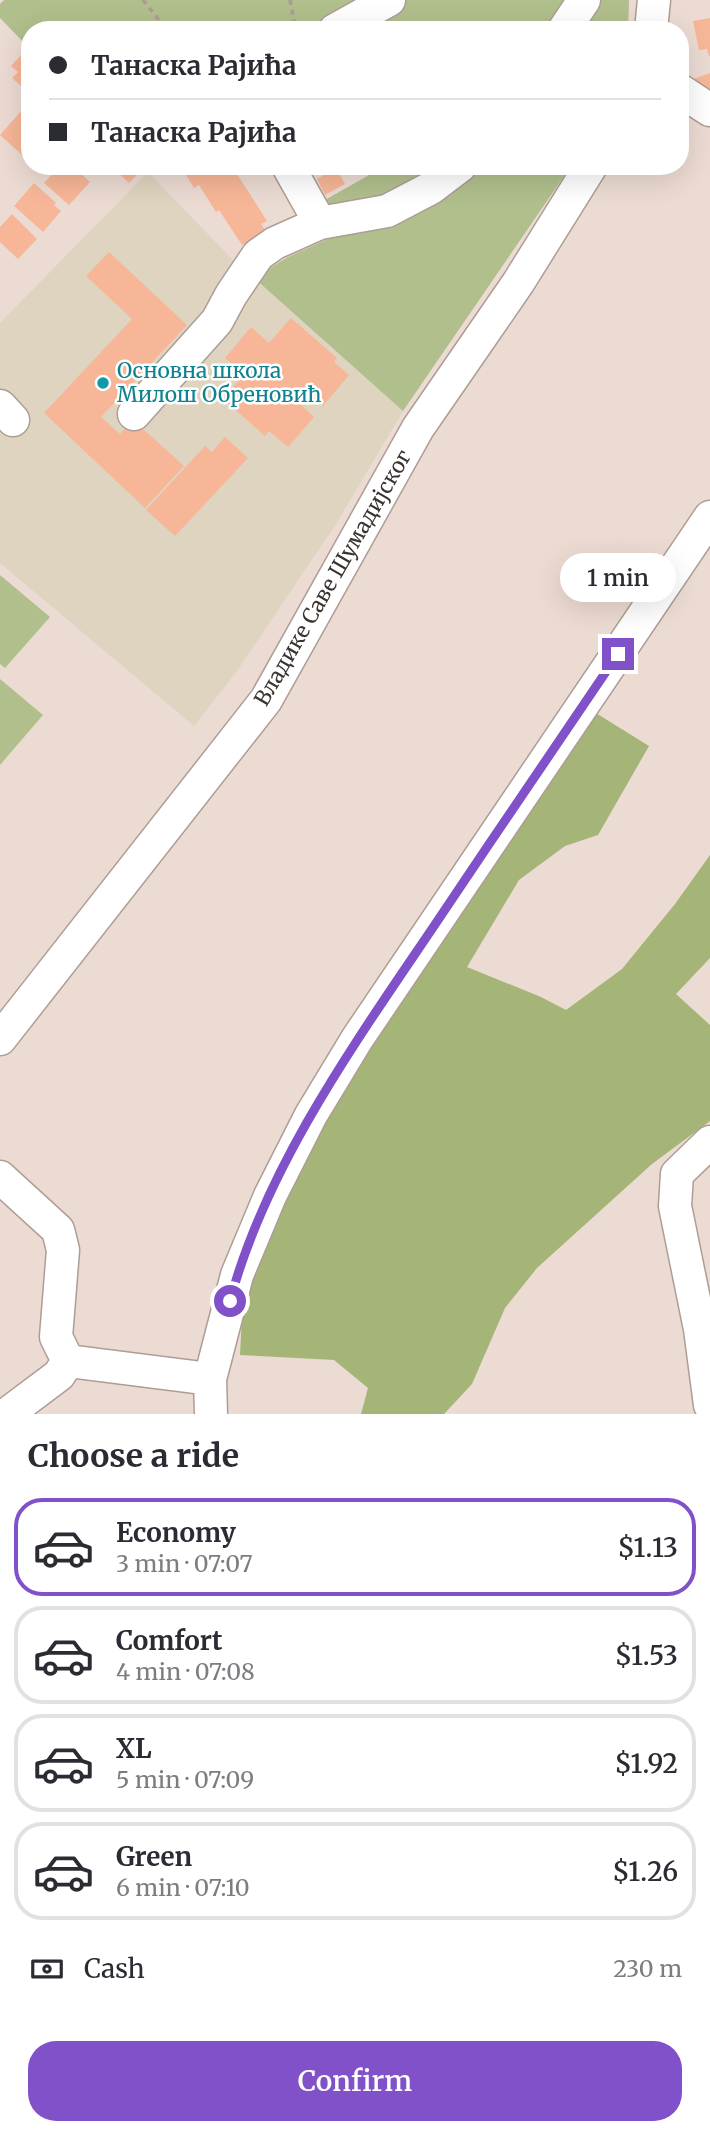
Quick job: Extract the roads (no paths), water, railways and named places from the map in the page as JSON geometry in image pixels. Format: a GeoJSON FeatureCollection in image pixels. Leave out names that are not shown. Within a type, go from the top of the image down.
{"type":"FeatureCollection","features":[{"type":"Feature","properties":{"kind":"street"},"geometry":{"type":"LineString","coordinates":[[351,21],[389,0]]}},
{"type":"Feature","properties":{"kind":"street"},"geometry":{"type":"LineString","coordinates":[[570,21],[584,0]]}},
{"type":"Feature","properties":{"kind":"street"},"geometry":{"type":"LineString","coordinates":[[652,21],[653,0]]}},
{"type":"Feature","properties":{"kind":"street"},"geometry":{"type":"LineString","coordinates":[[689,96],[710,110]]}},
{"type":"Feature","properties":{"kind":"street"},"geometry":{"type":"LineString","coordinates":[[293,175],[320,223]]}},
{"type":"Feature","properties":{"kind":"street"},"geometry":{"type":"LineString","coordinates":[[134,414],[217,321],[258,255],[275,243],[320,223],[387,211],[431,188],[448,175]]}},
{"type":"Feature","properties":{"kind":"street","name":"Владике Саве Шумадијског"},"geometry":{"type":"LineString","coordinates":[[0,1039],[266,700],[418,428],[518,283],[584,175]]}},
{"type":"Feature","properties":{"kind":"street"},"geometry":{"type":"LineString","coordinates":[[211,1414],[210,1379],[237,1275],[270,1196],[312,1115],[357,1039],[710,517]]}},
{"type":"Feature","properties":{"kind":"street"},"geometry":{"type":"LineString","coordinates":[[710,1142],[677,1174],[675,1206],[700,1329],[710,1405]]}},
{"type":"Feature","properties":{"kind":"street"},"geometry":{"type":"LineString","coordinates":[[0,1177],[58,1230],[63,1250],[56,1338],[68,1361]]}},
{"type":"Feature","properties":{"kind":"street"},"geometry":{"type":"LineString","coordinates":[[68,1361],[210,1379]]}},
{"type":"Feature","properties":{"kind":"street"},"geometry":{"type":"LineString","coordinates":[[7,1414],[59,1375],[68,1361]]}},
{"type":"Feature","properties":{"kind":"place","name":"Основна школа Милош Обреновић"},"geometry":{"type":"Point","coordinates":[103,383]}}]}
